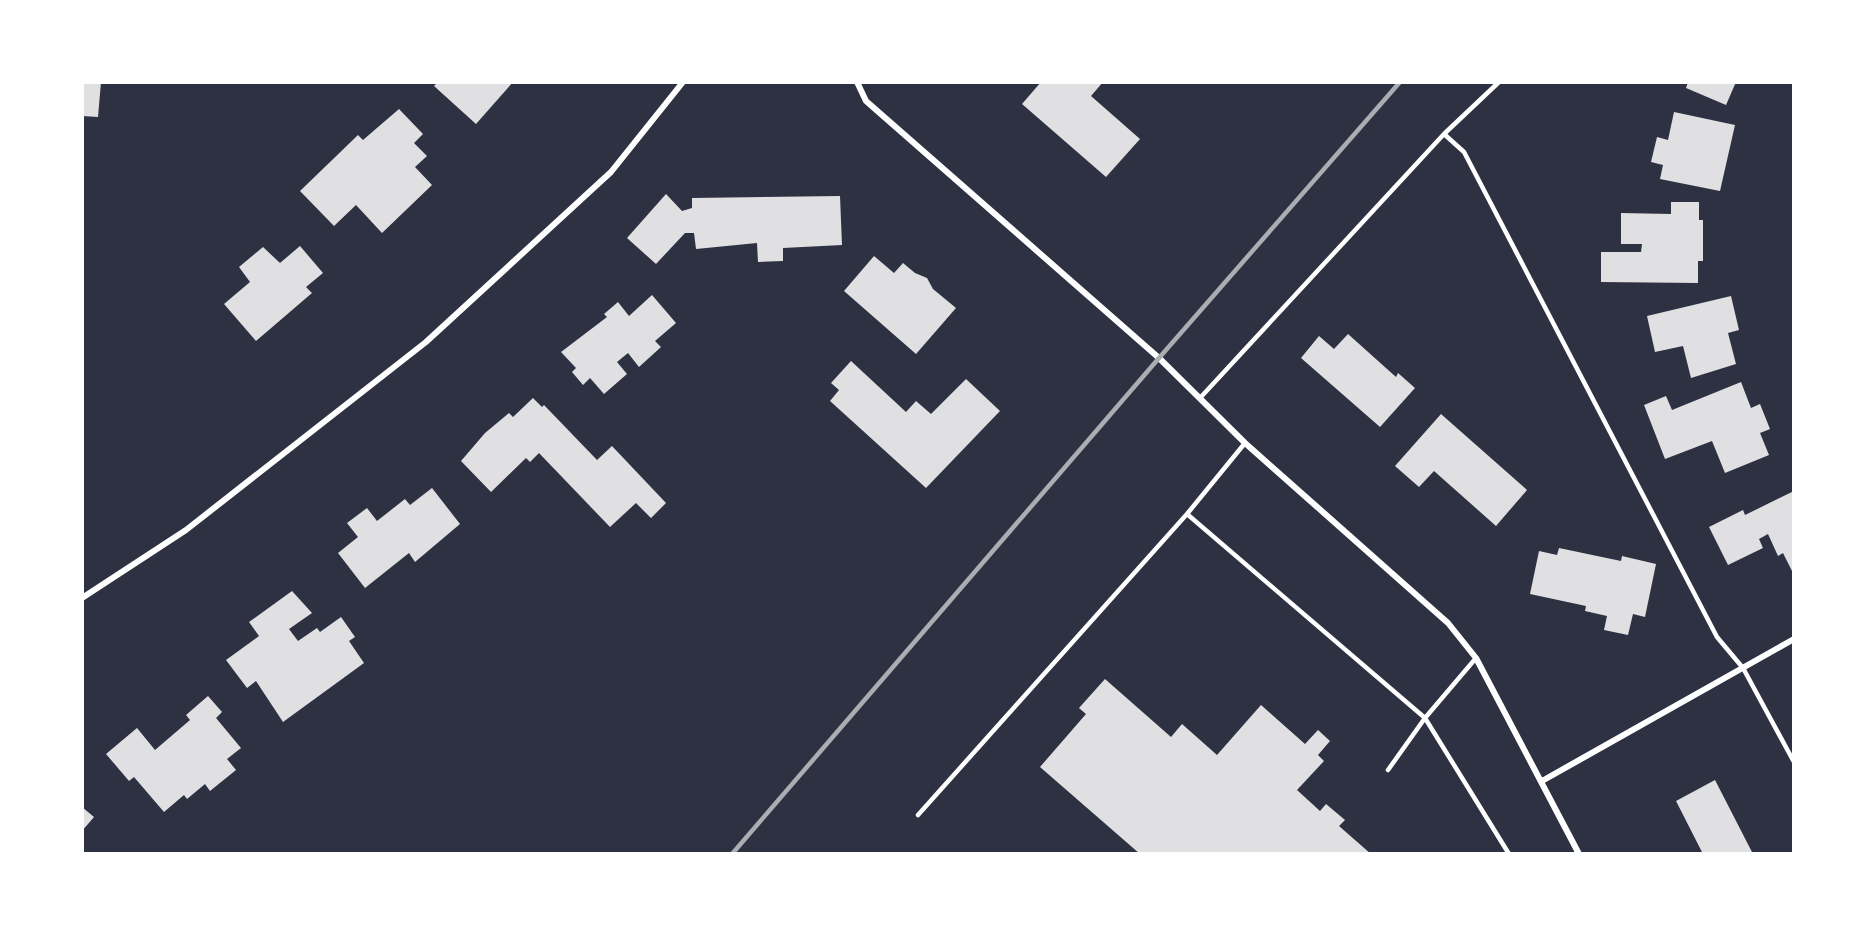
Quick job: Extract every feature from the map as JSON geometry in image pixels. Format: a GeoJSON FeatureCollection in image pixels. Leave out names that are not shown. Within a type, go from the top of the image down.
{"type":"FeatureCollection","features":[{"type":"Feature","properties":{"kind":"street"},"geometry":{"type":"LineString","coordinates":[[82,598],[186,530],[426,342],[611,172],[683,82]]}},
{"type":"Feature","properties":{"kind":"street"},"geometry":{"type":"LineString","coordinates":[[857,82],[866,101],[1159,358],[1245,443],[1448,623],[1476,658],[1580,854]]}},
{"type":"Feature","properties":{"kind":"street"},"geometry":{"type":"LineString","coordinates":[[1542,781],[1794,639]]}},
{"type":"Feature","properties":{"kind":"lane"},"geometry":{"type":"LineString","coordinates":[[1200,398],[1444,134],[1499,82]]}},
{"type":"Feature","properties":{"kind":"lane"},"geometry":{"type":"LineString","coordinates":[[1444,134],[1464,152],[1717,637],[1743,668],[1794,762]]}},
{"type":"Feature","properties":{"kind":"lane"},"geometry":{"type":"LineString","coordinates":[[918,815],[1186,514],[1245,443]]}},
{"type":"Feature","properties":{"kind":"lane"},"geometry":{"type":"LineString","coordinates":[[1186,514],[1425,718],[1509,854]]}},
{"type":"Feature","properties":{"kind":"lane"},"geometry":{"type":"LineString","coordinates":[[1388,770],[1425,718],[1476,658]]}},
{"type":"Feature","properties":{"kind":"building"},"geometry":{"type":"Polygon","coordinates":[[[82,82],[101,82],[98,117],[82,116],[82,82]]]}},
{"type":"Feature","properties":{"kind":"building"},"geometry":{"type":"Polygon","coordinates":[[[438,82],[513,82],[476,124],[434,86],[438,82]]]}},
{"type":"Feature","properties":{"kind":"building"},"geometry":{"type":"Polygon","coordinates":[[[1041,82],[1103,82],[1091,96],[1140,139],[1106,177],[1022,104],[1041,82]]]}},
{"type":"Feature","properties":{"kind":"building"},"geometry":{"type":"Polygon","coordinates":[[[1688,82],[1736,82],[1726,105],[1686,88],[1688,82]]]}},
{"type":"Feature","properties":{"kind":"building"},"geometry":{"type":"Polygon","coordinates":[[[399,109],[423,134],[414,143],[427,156],[415,167],[432,185],[382,233],[356,205],[334,226],[300,191],[358,135],[363,140],[399,109]]]}},
{"type":"Feature","properties":{"kind":"building"},"geometry":{"type":"Polygon","coordinates":[[[1674,112],[1735,125],[1720,191],[1660,179],[1663,165],[1651,162],[1657,137],[1668,140],[1674,112]]]}},
{"type":"Feature","properties":{"kind":"building"},"geometry":{"type":"Polygon","coordinates":[[[666,194],[682,211],[692,208],[692,198],[840,196],[842,245],[783,248],[783,261],[758,262],[757,243],[696,249],[694,233],[685,233],[656,264],[627,238],[666,194]]]}},
{"type":"Feature","properties":{"kind":"building"},"geometry":{"type":"Polygon","coordinates":[[[1671,202],[1699,202],[1699,220],[1703,220],[1703,261],[1698,261],[1698,283],[1601,282],[1601,252],[1641,252],[1642,244],[1621,244],[1621,213],[1671,214],[1671,202]]]}},
{"type":"Feature","properties":{"kind":"building"},"geometry":{"type":"Polygon","coordinates":[[[300,246],[323,273],[306,287],[312,293],[256,341],[224,304],[250,282],[239,267],[263,247],[280,263],[300,246]]]}},
{"type":"Feature","properties":{"kind":"building"},"geometry":{"type":"Polygon","coordinates":[[[874,256],[894,273],[903,263],[915,273],[927,278],[933,289],[956,308],[916,354],[844,291],[874,256]]]}},
{"type":"Feature","properties":{"kind":"building"},"geometry":{"type":"Polygon","coordinates":[[[652,295],[676,323],[655,341],[661,347],[639,367],[628,353],[617,362],[627,374],[604,394],[590,378],[583,385],[572,372],[576,368],[561,352],[607,317],[604,314],[618,302],[629,316],[652,295]]]}},
{"type":"Feature","properties":{"kind":"building"},"geometry":{"type":"Polygon","coordinates":[[[1731,296],[1739,330],[1728,333],[1736,364],[1691,378],[1683,346],[1655,352],[1647,316],[1731,296]]]}},
{"type":"Feature","properties":{"kind":"building"},"geometry":{"type":"Polygon","coordinates":[[[1348,334],[1396,377],[1398,373],[1415,388],[1380,427],[1301,358],[1319,336],[1334,349],[1348,334]]]}},
{"type":"Feature","properties":{"kind":"building"},"geometry":{"type":"Polygon","coordinates":[[[851,361],[906,412],[916,401],[931,414],[966,379],[1000,411],[926,488],[830,401],[839,390],[831,383],[851,361]]]}},
{"type":"Feature","properties":{"kind":"building"},"geometry":{"type":"Polygon","coordinates":[[[1741,382],[1751,408],[1760,404],[1770,429],[1760,433],[1769,455],[1725,473],[1712,441],[1665,459],[1644,405],[1666,396],[1672,410],[1741,382]]]}},
{"type":"Feature","properties":{"kind":"building"},"geometry":{"type":"Polygon","coordinates":[[[533,398],[542,407],[544,405],[597,460],[612,446],[666,503],[651,518],[636,503],[610,527],[539,453],[530,462],[526,458],[491,492],[461,461],[485,433],[509,413],[513,417],[533,398]]]}},
{"type":"Feature","properties":{"kind":"building"},"geometry":{"type":"Polygon","coordinates":[[[1441,414],[1527,490],[1496,526],[1434,471],[1419,487],[1395,466],[1441,414]]]}},
{"type":"Feature","properties":{"kind":"building"},"geometry":{"type":"Polygon","coordinates":[[[432,488],[460,524],[415,562],[409,553],[365,588],[338,553],[358,537],[347,523],[367,508],[377,521],[405,499],[410,505],[432,488]]]}},
{"type":"Feature","properties":{"kind":"building"},"geometry":{"type":"Polygon","coordinates":[[[1794,491],[1794,575],[1783,553],[1778,556],[1768,534],[1759,539],[1763,548],[1728,565],[1709,527],[1743,510],[1745,515],[1794,491]]]}},
{"type":"Feature","properties":{"kind":"building"},"geometry":{"type":"Polygon","coordinates":[[[1559,548],[1621,561],[1622,556],[1656,564],[1645,617],[1633,614],[1628,635],[1604,630],[1607,616],[1585,611],[1586,606],[1530,594],[1539,551],[1557,555],[1559,548]]]}},
{"type":"Feature","properties":{"kind":"building"},"geometry":{"type":"Polygon","coordinates":[[[292,591],[312,613],[289,629],[298,641],[317,628],[320,632],[341,617],[355,637],[349,641],[364,663],[283,722],[256,681],[247,688],[226,660],[259,636],[249,622],[292,591]]]}},
{"type":"Feature","properties":{"kind":"building"},"geometry":{"type":"Polygon","coordinates":[[[1105,679],[1171,737],[1182,724],[1217,755],[1261,705],[1305,744],[1318,730],[1330,741],[1318,755],[1324,761],[1297,790],[1320,811],[1326,804],[1345,820],[1339,826],[1371,854],[1140,854],[1040,767],[1086,714],[1079,708],[1105,679]]]}},
{"type":"Feature","properties":{"kind":"building"},"geometry":{"type":"Polygon","coordinates":[[[208,696],[222,712],[216,718],[241,748],[227,759],[236,770],[210,791],[205,784],[187,799],[184,795],[164,812],[134,777],[129,781],[106,754],[137,728],[155,750],[190,720],[186,715],[208,696]]]}},
{"type":"Feature","properties":{"kind":"building"},"geometry":{"type":"Polygon","coordinates":[[[1715,780],[1753,854],[1703,854],[1676,801],[1715,780]]]}},
{"type":"Feature","properties":{"kind":"building"},"geometry":{"type":"Polygon","coordinates":[[[82,807],[94,817],[82,831],[82,807]]]}},
{"type":"Feature","properties":{"kind":"railway"},"geometry":{"type":"LineString","coordinates":[[732,854],[1400,82]]}}]}
